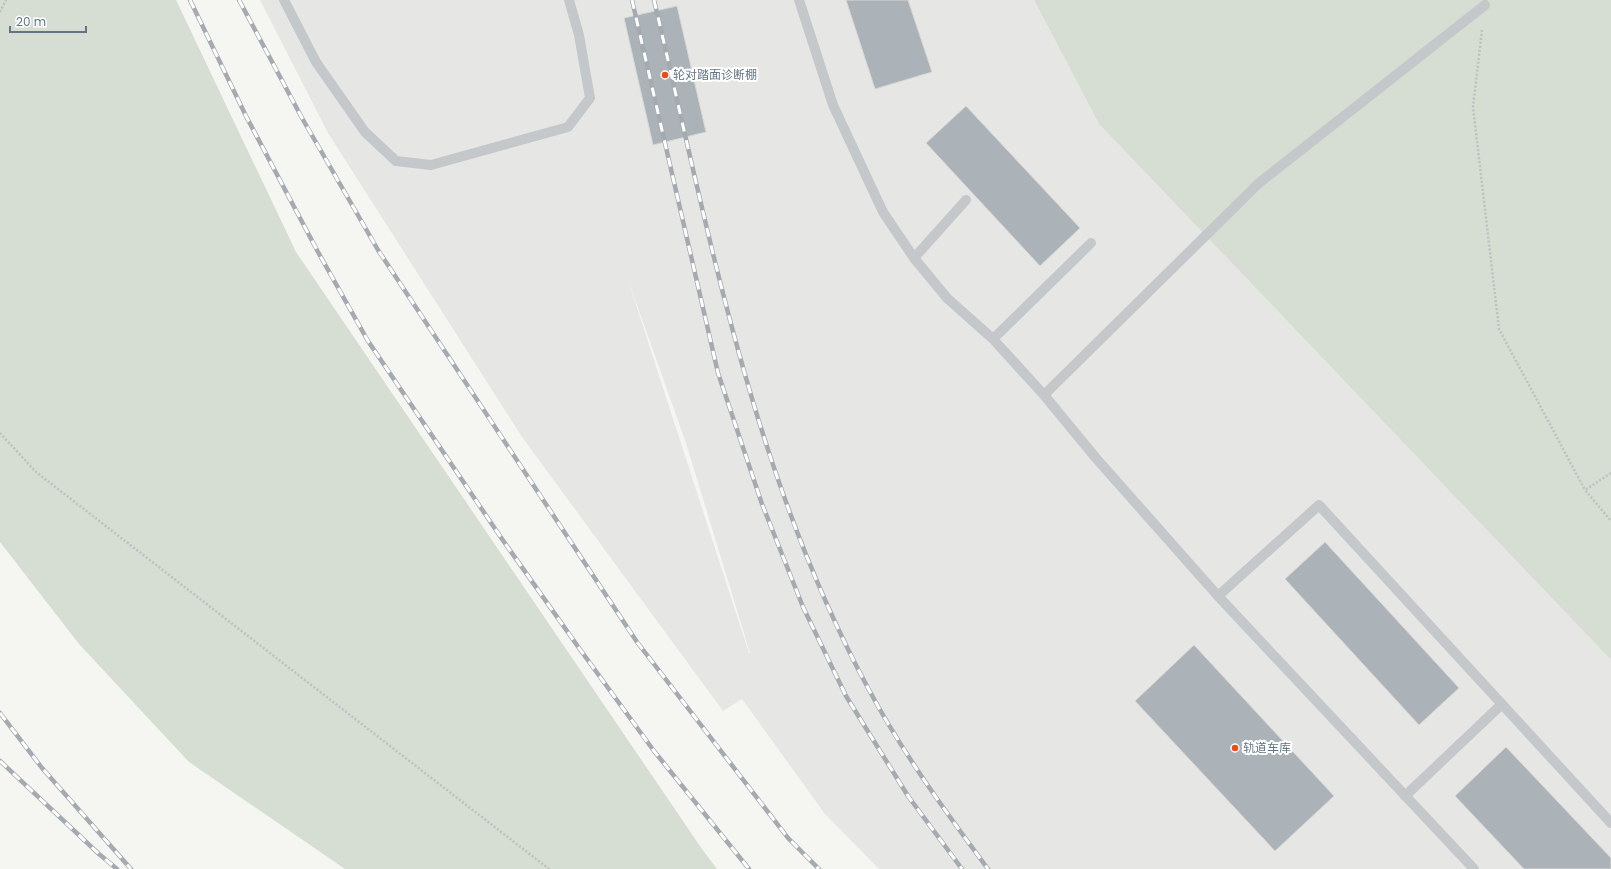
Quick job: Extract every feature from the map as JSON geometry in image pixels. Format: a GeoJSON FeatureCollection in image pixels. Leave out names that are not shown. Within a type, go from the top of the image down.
{"type":"FeatureCollection","features":[{"type":"Feature","properties":{"kind":"lane"},"geometry":{"type":"LineString","coordinates":[[284,0],[316,62],[365,132],[396,161],[431,165],[568,127],[590,98],[579,35],[569,0]]}},
{"type":"Feature","properties":{"kind":"lane"},"geometry":{"type":"LineString","coordinates":[[798,0],[833,105],[884,212],[914,258],[947,298],[993,339],[1044,395],[1095,457],[1218,596],[1474,869]]}},
{"type":"Feature","properties":{"kind":"lane"},"geometry":{"type":"LineString","coordinates":[[1044,395],[1259,183],[1486,5]]}},
{"type":"Feature","properties":{"kind":"lane"},"geometry":{"type":"LineString","coordinates":[[914,258],[966,200]]}},
{"type":"Feature","properties":{"kind":"lane"},"geometry":{"type":"LineString","coordinates":[[993,339],[1091,243]]}},
{"type":"Feature","properties":{"kind":"lane"},"geometry":{"type":"LineString","coordinates":[[1218,596],[1319,505],[1611,823]]}},
{"type":"Feature","properties":{"kind":"lane"},"geometry":{"type":"LineString","coordinates":[[1406,796],[1502,704]]}},
{"type":"Feature","properties":{"kind":"path"},"geometry":{"type":"LineString","coordinates":[[0,12],[6,0]]}},
{"type":"Feature","properties":{"kind":"path"},"geometry":{"type":"LineString","coordinates":[[1486,5],[1473,107],[1499,329],[1585,490],[1611,521]]}},
{"type":"Feature","properties":{"kind":"path"},"geometry":{"type":"LineString","coordinates":[[0,434],[36,472],[548,869]]}},
{"type":"Feature","properties":{"kind":"path"},"geometry":{"type":"LineString","coordinates":[[1585,490],[1611,473]]}},
{"type":"Feature","properties":{"kind":"shaded area"},"geometry":{"type":"Polygon","coordinates":[[[0,0],[176,0],[296,252],[717,869],[345,869],[189,762],[79,644],[0,542],[0,0]]]}},
{"type":"Feature","properties":{"kind":"shaded area"},"geometry":{"type":"Polygon","coordinates":[[[260,0],[1034,0],[1099,124],[1611,660],[1611,869],[879,869],[825,814],[742,699],[723,711],[522,437],[328,133],[260,0]],[[628,280],[750,653],[686,443],[628,280]]]}},
{"type":"Feature","properties":{"kind":"shaded area"},"geometry":{"type":"Polygon","coordinates":[[[1034,0],[1611,0],[1611,660],[1099,124],[1034,0]]]}},
{"type":"Feature","properties":{"kind":"building"},"geometry":{"type":"Polygon","coordinates":[[[846,0],[908,0],[932,72],[875,89],[846,0]]]}},
{"type":"Feature","properties":{"kind":"building","name":"轮对踏面诊断棚"},"geometry":{"type":"Polygon","coordinates":[[[677,6],[706,132],[653,145],[624,18],[677,6]]]}},
{"type":"Feature","properties":{"kind":"building"},"geometry":{"type":"Polygon","coordinates":[[[966,106],[1080,228],[1040,266],[926,143],[966,106]]]}},
{"type":"Feature","properties":{"kind":"building"},"geometry":{"type":"Polygon","coordinates":[[[1325,542],[1459,688],[1419,725],[1285,579],[1325,542]]]}},
{"type":"Feature","properties":{"kind":"building","name":"轨道车库"},"geometry":{"type":"Polygon","coordinates":[[[1194,645],[1334,796],[1275,851],[1135,701],[1194,645]]]}},
{"type":"Feature","properties":{"kind":"building"},"geometry":{"type":"Polygon","coordinates":[[[1506,747],[1611,858],[1611,869],[1524,869],[1455,796],[1506,747]]]}},
{"type":"Feature","properties":{"kind":"railway"},"geometry":{"type":"LineString","coordinates":[[190,0],[246,116],[318,252],[368,341],[502,539],[579,648],[654,751],[749,869]]}},
{"type":"Feature","properties":{"kind":"railway"},"geometry":{"type":"LineString","coordinates":[[239,0],[302,118],[378,250],[637,642],[788,838],[819,869]]}},
{"type":"Feature","properties":{"kind":"railway"},"geometry":{"type":"LineString","coordinates":[[632,0],[718,373],[762,504],[803,607],[846,696],[908,796],[962,869]]}},
{"type":"Feature","properties":{"kind":"railway"},"geometry":{"type":"LineString","coordinates":[[654,0],[694,176],[738,352],[764,438],[794,523],[828,607],[881,712],[925,781],[988,869]]}},
{"type":"Feature","properties":{"kind":"railway"},"geometry":{"type":"LineString","coordinates":[[0,713],[42,768],[131,869]]}},
{"type":"Feature","properties":{"kind":"railway"},"geometry":{"type":"LineString","coordinates":[[0,761],[117,869]]}},
{"type":"Feature","properties":{"kind":"place","name":"轮对踏面诊断棚"},"geometry":{"type":"Point","coordinates":[665,75]}},
{"type":"Feature","properties":{"kind":"place","name":"轨道车库"},"geometry":{"type":"Point","coordinates":[1235,748]}}]}
